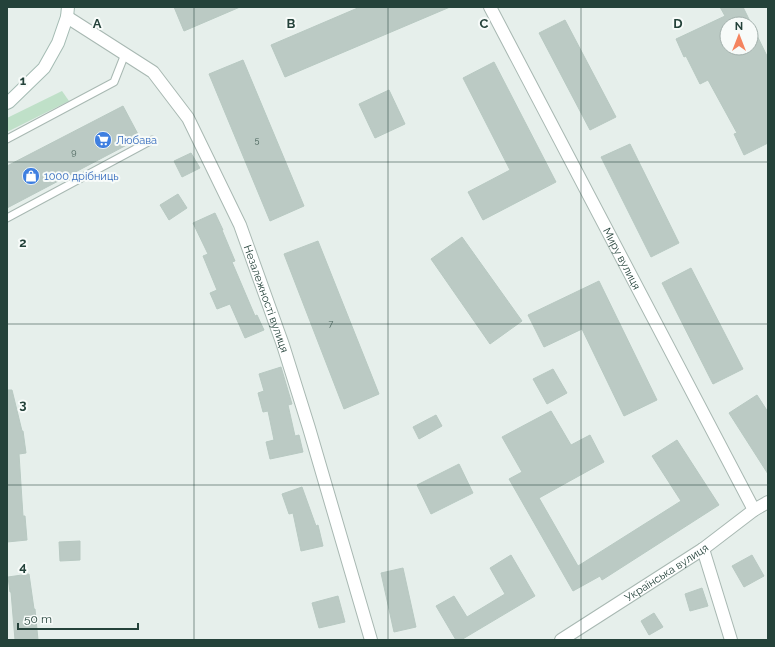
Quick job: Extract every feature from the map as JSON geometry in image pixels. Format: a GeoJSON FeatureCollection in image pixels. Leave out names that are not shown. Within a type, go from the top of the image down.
{"type":"FeatureCollection","features":[{"type":"Feature","properties":{"kind":"street","name":"Миру вулиця"},"geometry":{"type":"LineString","coordinates":[[490,7],[754,510]]}},
{"type":"Feature","properties":{"kind":"street","name":"Незалежності вулиця"},"geometry":{"type":"LineString","coordinates":[[67,12],[125,54],[153,72],[188,118],[240,225],[283,345],[371,640]]}},
{"type":"Feature","properties":{"kind":"street"},"geometry":{"type":"LineString","coordinates":[[7,103],[44,68],[58,43],[67,12]]}},
{"type":"Feature","properties":{"kind":"street","name":"Українська вулиця"},"geometry":{"type":"LineString","coordinates":[[562,640],[703,549],[754,510],[768,502]]}},
{"type":"Feature","properties":{"kind":"street"},"geometry":{"type":"LineString","coordinates":[[703,549],[731,640]]}},
{"type":"Feature","properties":{"kind":"lane"},"geometry":{"type":"LineString","coordinates":[[7,139],[114,82],[125,54]]}},
{"type":"Feature","properties":{"kind":"lane"},"geometry":{"type":"LineString","coordinates":[[7,218],[152,140]]}},
{"type":"Feature","properties":{"kind":"green space"},"geometry":{"type":"Polygon","coordinates":[[[62,91],[69,101],[7,132],[7,118],[62,91]]]}},
{"type":"Feature","properties":{"kind":"building"},"geometry":{"type":"Polygon","coordinates":[[[174,7],[240,7],[184,31],[174,7]]]}},
{"type":"Feature","properties":{"kind":"building"},"geometry":{"type":"Polygon","coordinates":[[[360,7],[450,7],[285,77],[271,45],[360,7]]]}},
{"type":"Feature","properties":{"kind":"building"},"geometry":{"type":"Polygon","coordinates":[[[720,7],[743,7],[747,16],[725,16],[720,7]]]}},
{"type":"Feature","properties":{"kind":"building"},"geometry":{"type":"Polygon","coordinates":[[[719,19],[719,56],[759,56],[759,40],[768,58],[768,143],[744,155],[734,134],[737,133],[708,80],[700,84],[686,56],[684,57],[676,39],[719,19]]]}},
{"type":"Feature","properties":{"kind":"building"},"geometry":{"type":"Polygon","coordinates":[[[565,20],[616,117],[590,130],[539,33],[565,20]]]}},
{"type":"Feature","properties":{"kind":"building"},"geometry":{"type":"Polygon","coordinates":[[[243,60],[304,206],[270,221],[209,74],[243,60]]]}},
{"type":"Feature","properties":{"kind":"building"},"geometry":{"type":"Polygon","coordinates":[[[494,62],[556,182],[483,220],[468,192],[510,170],[463,78],[494,62]]]}},
{"type":"Feature","properties":{"kind":"building"},"geometry":{"type":"Polygon","coordinates":[[[389,90],[405,124],[375,138],[359,104],[389,90]]]}},
{"type":"Feature","properties":{"kind":"building"},"geometry":{"type":"Polygon","coordinates":[[[123,106],[140,138],[7,208],[7,166],[123,106]]]}},
{"type":"Feature","properties":{"kind":"building"},"geometry":{"type":"Polygon","coordinates":[[[630,144],[679,243],[651,257],[601,157],[630,144]]]}},
{"type":"Feature","properties":{"kind":"building"},"geometry":{"type":"Polygon","coordinates":[[[191,153],[200,168],[182,177],[174,161],[191,153]]]}},
{"type":"Feature","properties":{"kind":"building"},"geometry":{"type":"Polygon","coordinates":[[[178,194],[187,208],[169,220],[160,205],[178,194]]]}},
{"type":"Feature","properties":{"kind":"building"},"geometry":{"type":"Polygon","coordinates":[[[215,213],[235,261],[232,262],[255,316],[257,315],[264,330],[245,338],[230,304],[217,309],[210,293],[217,290],[203,256],[208,254],[193,223],[215,213]]]}},
{"type":"Feature","properties":{"kind":"building"},"geometry":{"type":"Polygon","coordinates":[[[462,237],[522,321],[490,344],[431,259],[462,237]]]}},
{"type":"Feature","properties":{"kind":"building"},"geometry":{"type":"Polygon","coordinates":[[[318,241],[379,394],[344,409],[284,254],[318,241]]]}},
{"type":"Feature","properties":{"kind":"building"},"geometry":{"type":"Polygon","coordinates":[[[691,268],[743,369],[713,384],[662,283],[691,268]]]}},
{"type":"Feature","properties":{"kind":"building"},"geometry":{"type":"Polygon","coordinates":[[[599,281],[657,400],[624,416],[582,329],[544,347],[528,315],[599,281]]]}},
{"type":"Feature","properties":{"kind":"building"},"geometry":{"type":"Polygon","coordinates":[[[281,367],[292,404],[288,405],[295,436],[299,435],[303,452],[270,459],[266,442],[274,440],[268,411],[263,412],[258,393],[264,391],[259,374],[281,367]]]}},
{"type":"Feature","properties":{"kind":"building"},"geometry":{"type":"Polygon","coordinates":[[[553,369],[567,393],[547,404],[533,379],[553,369]]]}},
{"type":"Feature","properties":{"kind":"building"},"geometry":{"type":"Polygon","coordinates":[[[7,390],[12,390],[23,431],[26,453],[19,454],[23,516],[25,516],[27,540],[7,542],[7,390]]]}},
{"type":"Feature","properties":{"kind":"building"},"geometry":{"type":"Polygon","coordinates":[[[757,395],[768,412],[768,474],[729,413],[757,395]]]}},
{"type":"Feature","properties":{"kind":"building"},"geometry":{"type":"Polygon","coordinates":[[[551,411],[571,445],[590,435],[604,462],[539,498],[578,566],[681,501],[652,456],[677,440],[719,505],[602,580],[600,576],[573,591],[509,479],[522,472],[502,437],[551,411]]]}},
{"type":"Feature","properties":{"kind":"building"},"geometry":{"type":"Polygon","coordinates":[[[436,415],[442,426],[419,439],[413,427],[436,415]]]}},
{"type":"Feature","properties":{"kind":"building"},"geometry":{"type":"Polygon","coordinates":[[[459,464],[473,493],[431,514],[417,485],[459,464]]]}},
{"type":"Feature","properties":{"kind":"building"},"geometry":{"type":"Polygon","coordinates":[[[302,487],[316,526],[318,525],[323,546],[301,551],[293,513],[289,514],[282,494],[302,487]]]}},
{"type":"Feature","properties":{"kind":"building"},"geometry":{"type":"Polygon","coordinates":[[[80,541],[80,560],[60,561],[59,542],[80,541]]]}},
{"type":"Feature","properties":{"kind":"building"},"geometry":{"type":"Polygon","coordinates":[[[511,555],[535,596],[461,640],[456,640],[436,606],[454,596],[467,617],[505,594],[490,568],[511,555]]]}},
{"type":"Feature","properties":{"kind":"building"},"geometry":{"type":"Polygon","coordinates":[[[752,555],[764,576],[744,587],[732,566],[752,555]]]}},
{"type":"Feature","properties":{"kind":"building"},"geometry":{"type":"Polygon","coordinates":[[[403,568],[416,627],[394,632],[381,573],[403,568]]]}},
{"type":"Feature","properties":{"kind":"building"},"geometry":{"type":"Polygon","coordinates":[[[29,574],[35,609],[38,640],[15,640],[11,592],[8,577],[29,574]]]}},
{"type":"Feature","properties":{"kind":"building"},"geometry":{"type":"Polygon","coordinates":[[[702,588],[708,606],[690,611],[685,594],[702,588]]]}},
{"type":"Feature","properties":{"kind":"building"},"geometry":{"type":"Polygon","coordinates":[[[338,596],[345,622],[319,628],[312,603],[338,596]]]}},
{"type":"Feature","properties":{"kind":"building"},"geometry":{"type":"Polygon","coordinates":[[[654,613],[663,627],[649,635],[641,621],[654,613]]]}},
{"type":"Feature","properties":{"kind":"place","name":"Любава"},"geometry":{"type":"Point","coordinates":[103,140]}},
{"type":"Feature","properties":{"kind":"place","name":"1000 дрібниць"},"geometry":{"type":"Point","coordinates":[31,176]}}]}
